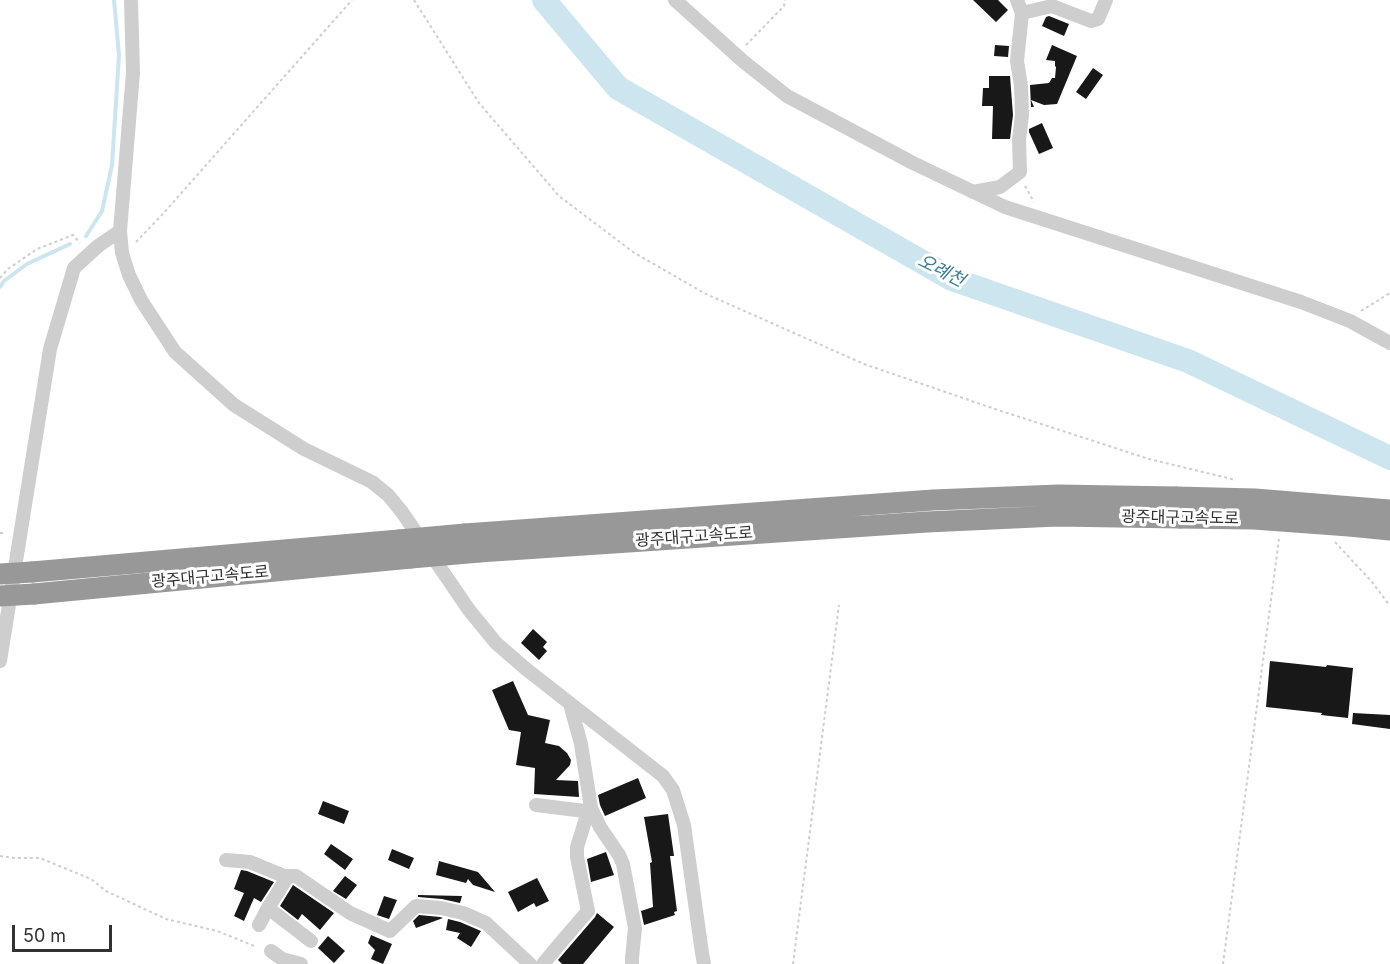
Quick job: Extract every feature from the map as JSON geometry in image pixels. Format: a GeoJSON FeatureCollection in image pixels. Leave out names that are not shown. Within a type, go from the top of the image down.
{"type":"FeatureCollection","features":[{"type":"Feature","properties":{"kind":"highway","name":"광주대구고속도로"},"geometry":{"type":"LineString","coordinates":[[0,574],[465,534],[933,500],[1058,495],[1176,497],[1255,499],[1390,510]]}},
{"type":"Feature","properties":{"kind":"highway","name":"광주대구고속도로"},"geometry":{"type":"LineString","coordinates":[[0,596],[479,552],[939,521],[1057,516],[1254,519],[1390,530]]}},
{"type":"Feature","properties":{"kind":"street"},"geometry":{"type":"LineString","coordinates":[[131,0],[133,73],[120,231],[122,253],[129,276],[141,300],[175,352],[234,405],[304,449],[372,482],[388,495],[469,610],[496,643],[663,776],[673,790],[684,825],[704,964]]}},
{"type":"Feature","properties":{"kind":"street"},"geometry":{"type":"LineString","coordinates":[[675,0],[736,56],[787,96],[913,163],[1005,207],[1301,302],[1350,321],[1390,343]]}},
{"type":"Feature","properties":{"kind":"street"},"geometry":{"type":"LineString","coordinates":[[974,192],[1000,187],[1020,172],[1019,140],[1023,115],[1022,86],[1017,61],[1020,6],[1052,6],[1091,21],[1098,19],[1106,0]]}},
{"type":"Feature","properties":{"kind":"street"},"geometry":{"type":"LineString","coordinates":[[0,661],[50,349],[74,268],[98,246],[120,231]]}},
{"type":"Feature","properties":{"kind":"street"},"geometry":{"type":"LineString","coordinates":[[570,704],[581,744],[588,797],[600,827],[623,864],[635,928],[632,964]]}},
{"type":"Feature","properties":{"kind":"street"},"geometry":{"type":"LineString","coordinates":[[536,805],[593,812]]}},
{"type":"Feature","properties":{"kind":"street"},"geometry":{"type":"LineString","coordinates":[[543,964],[588,911],[577,847],[587,814],[593,812]]}},
{"type":"Feature","properties":{"kind":"street"},"geometry":{"type":"LineString","coordinates":[[226,860],[250,862],[284,876],[296,876],[350,913],[390,931],[416,906],[463,913],[486,923],[530,964]]}},
{"type":"Feature","properties":{"kind":"street"},"geometry":{"type":"LineString","coordinates":[[259,925],[288,876]]}},
{"type":"Feature","properties":{"kind":"street"},"geometry":{"type":"LineString","coordinates":[[268,908],[311,941]]}},
{"type":"Feature","properties":{"kind":"street"},"geometry":{"type":"LineString","coordinates":[[271,951],[282,959],[301,964]]}},
{"type":"Feature","properties":{"kind":"path"},"geometry":{"type":"LineString","coordinates":[[122,253],[161,216],[352,0]]}},
{"type":"Feature","properties":{"kind":"path"},"geometry":{"type":"LineString","coordinates":[[414,0],[479,103],[558,196],[633,252],[706,294],[864,364],[1149,459],[1236,480]]}},
{"type":"Feature","properties":{"kind":"path"},"geometry":{"type":"LineString","coordinates":[[736,56],[784,6],[785,0]]}},
{"type":"Feature","properties":{"kind":"path"},"geometry":{"type":"LineString","coordinates":[[1020,172],[1026,190],[1048,222]]}},
{"type":"Feature","properties":{"kind":"path"},"geometry":{"type":"LineString","coordinates":[[0,278],[8,269],[37,249],[73,235],[89,255]]}},
{"type":"Feature","properties":{"kind":"path"},"geometry":{"type":"LineString","coordinates":[[1350,321],[1366,307],[1390,293]]}},
{"type":"Feature","properties":{"kind":"path"},"geometry":{"type":"LineString","coordinates":[[1223,964],[1279,535]]}},
{"type":"Feature","properties":{"kind":"path"},"geometry":{"type":"LineString","coordinates":[[1333,539],[1372,582],[1390,606]]}},
{"type":"Feature","properties":{"kind":"path"},"geometry":{"type":"LineString","coordinates":[[793,964],[839,605]]}},
{"type":"Feature","properties":{"kind":"path"},"geometry":{"type":"LineString","coordinates":[[0,856],[40,858],[91,879],[106,891],[166,919],[217,931],[271,951]]}},
{"type":"Feature","properties":{"kind":"building"},"geometry":{"type":"Polygon","coordinates":[[[973,0],[998,0],[1008,10],[996,22],[973,0]]]}},
{"type":"Feature","properties":{"kind":"building"},"geometry":{"type":"Polygon","coordinates":[[[1049,16],[1069,24],[1064,36],[1042,26],[1046,17],[1049,16]]]}},
{"type":"Feature","properties":{"kind":"building"},"geometry":{"type":"Polygon","coordinates":[[[995,45],[1009,46],[1008,57],[994,56],[995,45]]]}},
{"type":"Feature","properties":{"kind":"building"},"geometry":{"type":"Polygon","coordinates":[[[1052,45],[1077,56],[1057,104],[1044,105],[1031,100],[1034,107],[1031,107],[1030,85],[1049,83],[1052,78],[1055,78],[1055,61],[1046,60],[1052,45]]]}},
{"type":"Feature","properties":{"kind":"building"},"geometry":{"type":"Polygon","coordinates":[[[1093,68],[1103,75],[1086,99],[1076,92],[1093,68]]]}},
{"type":"Feature","properties":{"kind":"building"},"geometry":{"type":"Polygon","coordinates":[[[989,76],[1010,76],[1013,115],[1010,139],[992,139],[993,106],[982,106],[983,88],[989,88],[989,76]]]}},
{"type":"Feature","properties":{"kind":"building"},"geometry":{"type":"Polygon","coordinates":[[[1042,123],[1053,148],[1039,154],[1029,129],[1042,123]]]}},
{"type":"Feature","properties":{"kind":"building"},"geometry":{"type":"Polygon","coordinates":[[[533,629],[547,642],[543,647],[547,651],[539,660],[521,643],[533,629]]]}},
{"type":"Feature","properties":{"kind":"building"},"geometry":{"type":"Polygon","coordinates":[[[1270,661],[1353,668],[1348,718],[1266,707],[1270,661]]]}},
{"type":"Feature","properties":{"kind":"building"},"geometry":{"type":"Polygon","coordinates":[[[513,681],[528,715],[550,720],[545,743],[559,746],[571,760],[570,765],[556,780],[578,781],[579,797],[534,794],[535,768],[516,765],[521,732],[509,730],[492,690],[513,681]]]}},
{"type":"Feature","properties":{"kind":"building"},"geometry":{"type":"Polygon","coordinates":[[[1353,713],[1390,715],[1390,729],[1352,724],[1353,713]]]}},
{"type":"Feature","properties":{"kind":"building"},"geometry":{"type":"Polygon","coordinates":[[[638,778],[646,798],[605,816],[598,795],[638,778]]]}},
{"type":"Feature","properties":{"kind":"building"},"geometry":{"type":"Polygon","coordinates":[[[323,801],[349,811],[344,824],[318,814],[323,801]]]}},
{"type":"Feature","properties":{"kind":"building"},"geometry":{"type":"Polygon","coordinates":[[[668,814],[674,856],[670,856],[677,911],[674,912],[675,915],[644,925],[641,911],[653,907],[650,863],[652,862],[644,817],[668,814]]]}},
{"type":"Feature","properties":{"kind":"building"},"geometry":{"type":"Polygon","coordinates":[[[331,844],[353,859],[345,870],[324,854],[331,844]]]}},
{"type":"Feature","properties":{"kind":"building"},"geometry":{"type":"Polygon","coordinates":[[[392,849],[414,858],[409,869],[388,860],[392,849]]]}},
{"type":"Feature","properties":{"kind":"building"},"geometry":{"type":"Polygon","coordinates":[[[606,852],[614,875],[591,882],[587,859],[606,852]]]}},
{"type":"Feature","properties":{"kind":"building"},"geometry":{"type":"Polygon","coordinates":[[[439,861],[478,872],[495,892],[473,885],[468,879],[466,883],[436,875],[439,861]]]}},
{"type":"Feature","properties":{"kind":"building"},"geometry":{"type":"Polygon","coordinates":[[[241,870],[274,882],[261,902],[254,898],[244,921],[234,916],[244,893],[234,889],[241,870]]]}},
{"type":"Feature","properties":{"kind":"building"},"geometry":{"type":"Polygon","coordinates":[[[345,876],[357,885],[346,899],[333,891],[345,876]]]}},
{"type":"Feature","properties":{"kind":"building"},"geometry":{"type":"Polygon","coordinates":[[[537,878],[549,901],[536,907],[534,903],[518,912],[508,892],[537,878]]]}},
{"type":"Feature","properties":{"kind":"building"},"geometry":{"type":"Polygon","coordinates":[[[293,885],[334,913],[320,930],[302,914],[298,920],[280,906],[293,885]]]}},
{"type":"Feature","properties":{"kind":"building"},"geometry":{"type":"Polygon","coordinates":[[[418,895],[462,896],[460,903],[418,897],[418,895]]]}},
{"type":"Feature","properties":{"kind":"building"},"geometry":{"type":"Polygon","coordinates":[[[384,896],[397,900],[389,919],[377,915],[384,896]]]}},
{"type":"Feature","properties":{"kind":"building"},"geometry":{"type":"Polygon","coordinates":[[[597,913],[614,927],[583,964],[562,964],[558,960],[597,913]]]}},
{"type":"Feature","properties":{"kind":"building"},"geometry":{"type":"Polygon","coordinates":[[[419,915],[443,918],[416,928],[413,921],[419,915]]]}},
{"type":"Feature","properties":{"kind":"building"},"geometry":{"type":"Polygon","coordinates":[[[448,919],[481,931],[471,947],[457,938],[460,933],[446,930],[448,919]]]}},
{"type":"Feature","properties":{"kind":"building"},"geometry":{"type":"Polygon","coordinates":[[[371,935],[392,944],[383,964],[371,959],[375,950],[368,943],[371,935]]]}},
{"type":"Feature","properties":{"kind":"building"},"geometry":{"type":"Polygon","coordinates":[[[328,936],[345,951],[334,963],[318,948],[328,936]]]}},
{"type":"Feature","properties":{"kind":"waterway"},"geometry":{"type":"LineString","coordinates":[[86,236],[102,211],[112,165],[119,55],[114,0]]}},
{"type":"Feature","properties":{"kind":"waterway","name":"오례천"},"geometry":{"type":"LineString","coordinates":[[544,0],[618,88],[952,279],[1188,361],[1390,458]]}},
{"type":"Feature","properties":{"kind":"waterway"},"geometry":{"type":"LineString","coordinates":[[0,287],[4,281],[27,264],[70,244]]}}]}
